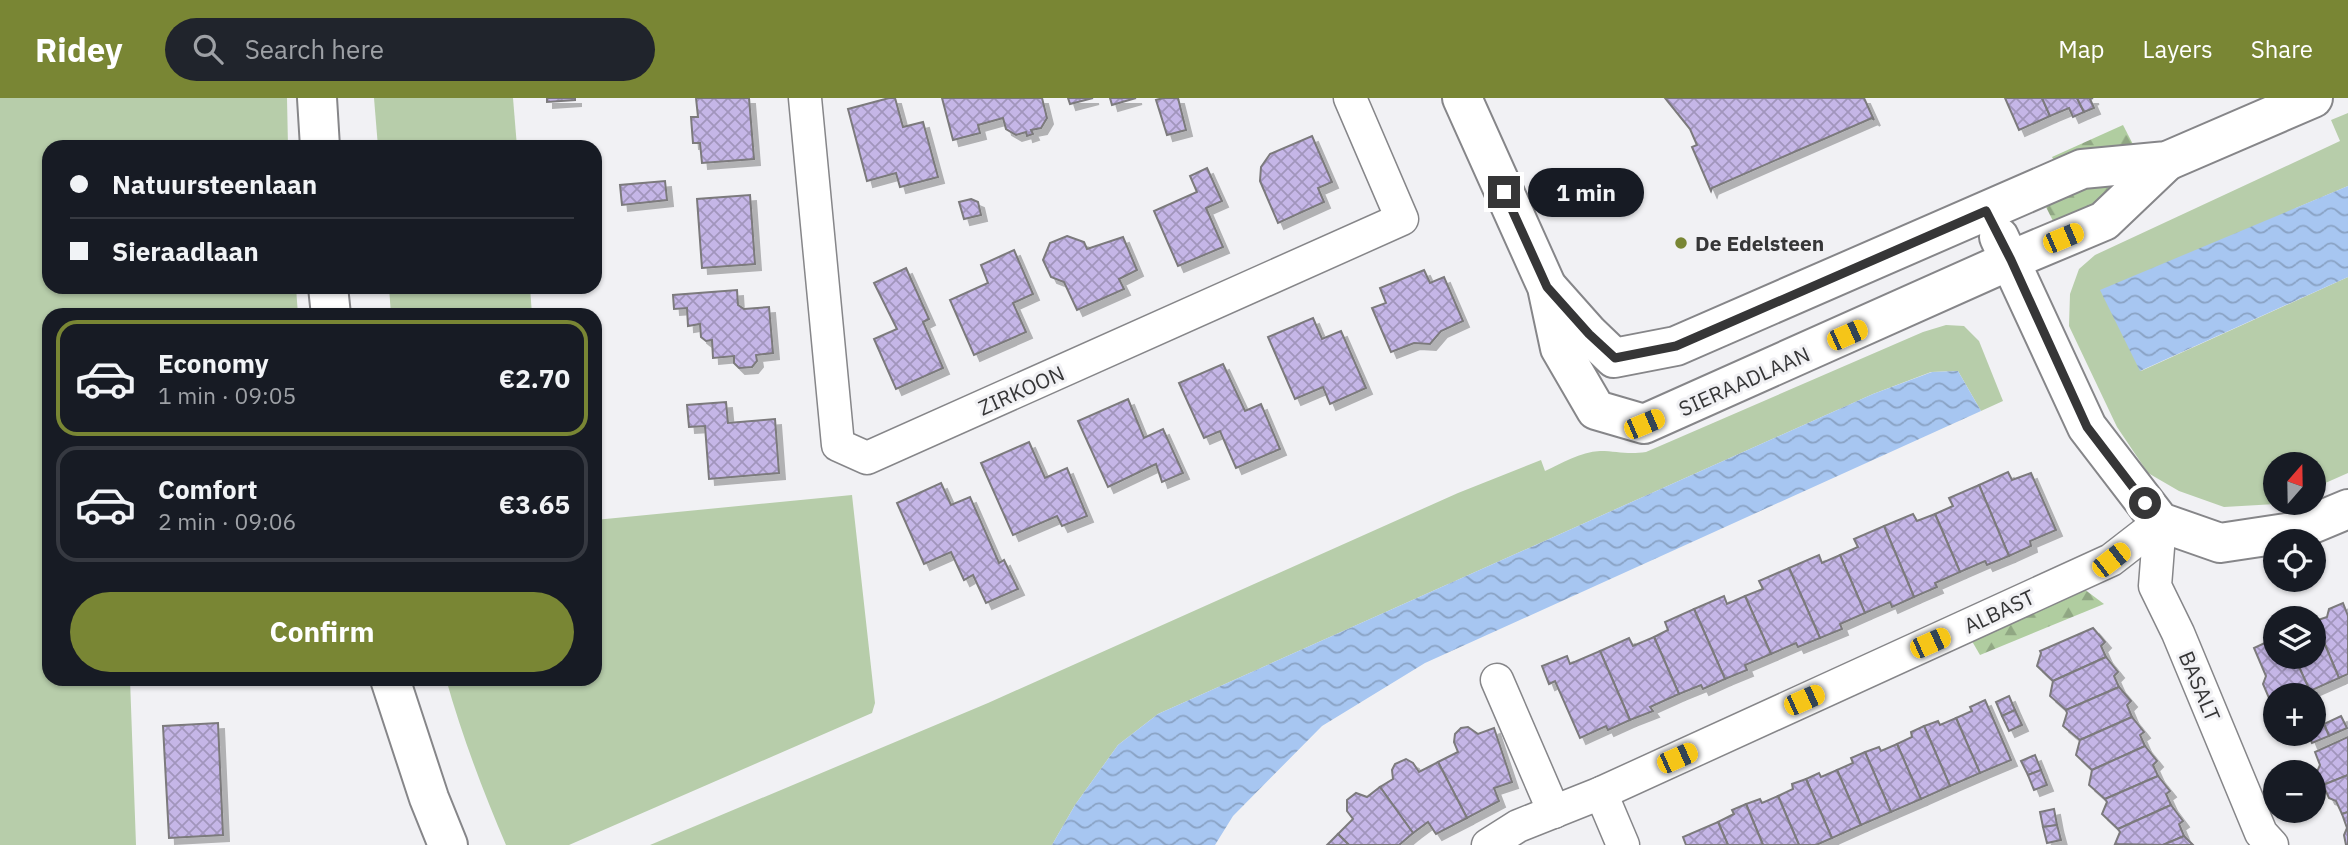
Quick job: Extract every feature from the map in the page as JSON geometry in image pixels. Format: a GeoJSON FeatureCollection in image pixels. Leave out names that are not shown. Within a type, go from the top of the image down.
{"type":"FeatureCollection","features":[{"type":"Feature","properties":{"kind":"street"},"geometry":{"type":"LineString","coordinates":[[317,98],[320,140]]}},
{"type":"Feature","properties":{"kind":"street","name":"ZIRKOON"},"geometry":{"type":"LineString","coordinates":[[805,98],[838,445],[867,458],[1402,219],[1350,98]]}},
{"type":"Feature","properties":{"kind":"street","name":"SIERAADLAAN"},"geometry":{"type":"LineString","coordinates":[[1462,98],[1547,287],[1560,348],[1596,410],[1644,424],[2104,221],[2167,161]]}},
{"type":"Feature","properties":{"kind":"street"},"geometry":{"type":"LineString","coordinates":[[2313,98],[2167,161],[2082,170],[1986,211],[2087,427],[2160,522],[2220,543],[2293,532],[2348,509]]}},
{"type":"Feature","properties":{"kind":"street","name":"SIERAADLAAN"},"geometry":{"type":"LineString","coordinates":[[1547,287],[1589,334],[1615,358],[1676,346],[1986,211]]}},
{"type":"Feature","properties":{"kind":"street","name":"ALBAST"},"geometry":{"type":"LineString","coordinates":[[1488,845],[1518,826],[1601,793],[2111,560],[2160,522]]}},
{"type":"Feature","properties":{"kind":"street","name":"BASALT"},"geometry":{"type":"LineString","coordinates":[[2160,522],[2155,586],[2261,832],[2272,845]]}},
{"type":"Feature","properties":{"kind":"street"},"geometry":{"type":"LineString","coordinates":[[1497,680],[1554,812]]}},
{"type":"Feature","properties":{"kind":"street"},"geometry":{"type":"LineString","coordinates":[[392,686],[429,798],[448,845]]}},
{"type":"Feature","properties":{"kind":"street"},"geometry":{"type":"LineString","coordinates":[[1601,793],[1623,845]]}},
{"type":"Feature","properties":{"kind":"green space"},"geometry":{"type":"Polygon","coordinates":[[[0,98],[287,98],[288,140],[42,140],[42,294],[296,294],[298,308],[42,308],[42,686],[130,686],[136,845],[0,845],[0,98]]]}},
{"type":"Feature","properties":{"kind":"green space"},"geometry":{"type":"Polygon","coordinates":[[[374,98],[513,98],[516,140],[377,140],[374,98]]]}},
{"type":"Feature","properties":{"kind":"green space"},"geometry":{"type":"Polygon","coordinates":[[[2348,113],[2348,186],[2296,208],[2141,371],[2348,277],[2348,473],[2326,483],[2326,452],[2263,452],[2263,505],[2224,507],[2179,491],[2148,473],[2117,427],[2069,326],[2070,294],[2079,269],[2095,255],[2340,141],[2331,120],[2348,113]]]}},
{"type":"Feature","properties":{"kind":"green space"},"geometry":{"type":"Polygon","coordinates":[[[2123,125],[2138,154],[2058,168],[2052,157],[2123,125]]]}},
{"type":"Feature","properties":{"kind":"green space"},"geometry":{"type":"Polygon","coordinates":[[[2097,183],[2109,183],[2113,190],[2107,202],[2055,225],[2044,203],[2097,183]]]}},
{"type":"Feature","properties":{"kind":"green space"},"geometry":{"type":"Polygon","coordinates":[[[390,294],[530,294],[532,308],[390,308],[390,294]]]}},
{"type":"Feature","properties":{"kind":"green space"},"geometry":{"type":"Polygon","coordinates":[[[1946,325],[1964,326],[1979,341],[2003,401],[1981,411],[1958,371],[1931,372],[1873,394],[1158,714],[1118,745],[1075,805],[1052,845],[650,845],[988,703],[1458,493],[1541,460],[1545,471],[1585,453],[1646,452],[1923,332],[1946,325]]]}},
{"type":"Feature","properties":{"kind":"green space"},"geometry":{"type":"Polygon","coordinates":[[[852,495],[875,703],[872,713],[569,845],[506,845],[473,763],[448,686],[602,686],[602,519],[852,495]]]}},
{"type":"Feature","properties":{"kind":"green space"},"geometry":{"type":"Polygon","coordinates":[[[2084,589],[2104,604],[1980,655],[1969,636],[2084,589]]]}},
{"type":"Feature","properties":{"kind":"water"},"geometry":{"type":"Polygon","coordinates":[[[2348,186],[2348,277],[2140,371],[2100,290],[2348,186]]]}},
{"type":"Feature","properties":{"kind":"water"},"geometry":{"type":"Polygon","coordinates":[[[1958,371],[1981,411],[1425,663],[1322,726],[1233,816],[1215,845],[1052,845],[1075,805],[1118,745],[1158,714],[1873,394],[1932,372],[1958,371]]]}},
{"type":"Feature","properties":{"kind":"building"},"geometry":{"type":"Polygon","coordinates":[[[547,98],[575,98],[575,100],[547,102],[547,98]]]}},
{"type":"Feature","properties":{"kind":"building"},"geometry":{"type":"Polygon","coordinates":[[[696,98],[749,98],[754,159],[702,163],[700,143],[693,143],[691,117],[698,117],[696,98]]]}},
{"type":"Feature","properties":{"kind":"building"},"geometry":{"type":"Polygon","coordinates":[[[895,98],[903,127],[923,122],[938,177],[900,187],[896,173],[867,181],[848,109],[895,98]]]}},
{"type":"Feature","properties":{"kind":"building"},"geometry":{"type":"Polygon","coordinates":[[[942,98],[1042,98],[1047,118],[1041,128],[1031,130],[1033,134],[1027,136],[1026,132],[1016,135],[1006,129],[1003,118],[978,125],[980,133],[953,140],[942,98]]]}},
{"type":"Feature","properties":{"kind":"building"},"geometry":{"type":"Polygon","coordinates":[[[1068,98],[1093,98],[1070,104],[1068,98]]]}},
{"type":"Feature","properties":{"kind":"building"},"geometry":{"type":"Polygon","coordinates":[[[1110,98],[1136,98],[1112,105],[1110,98]]]}},
{"type":"Feature","properties":{"kind":"building"},"geometry":{"type":"Polygon","coordinates":[[[1178,98],[1186,130],[1167,135],[1156,100],[1178,98]]]}},
{"type":"Feature","properties":{"kind":"building"},"geometry":{"type":"Polygon","coordinates":[[[1665,98],[1864,98],[1874,120],[1872,118],[1712,188],[1711,191],[1692,147],[1697,145],[1690,129],[1665,98]]]}},
{"type":"Feature","properties":{"kind":"building"},"geometry":{"type":"Polygon","coordinates":[[[2005,98],[2042,98],[2050,116],[2019,130],[2005,98]]]}},
{"type":"Feature","properties":{"kind":"building"},"geometry":{"type":"Polygon","coordinates":[[[2042,98],[2077,98],[2084,112],[2073,117],[2069,108],[2050,116],[2042,98]]]}},
{"type":"Feature","properties":{"kind":"building"},"geometry":{"type":"Polygon","coordinates":[[[2077,98],[2093,98],[2090,99],[2094,108],[2084,112],[2077,98]]]}},
{"type":"Feature","properties":{"kind":"building"},"geometry":{"type":"Polygon","coordinates":[[[1312,136],[1332,182],[1318,188],[1324,202],[1278,223],[1260,181],[1261,167],[1270,154],[1312,136]]]}},
{"type":"Feature","properties":{"kind":"building"},"geometry":{"type":"Polygon","coordinates":[[[1207,168],[1222,201],[1206,208],[1223,247],[1178,266],[1154,211],[1197,192],[1190,176],[1207,168]]]}},
{"type":"Feature","properties":{"kind":"building"},"geometry":{"type":"Polygon","coordinates":[[[665,181],[667,200],[622,205],[620,185],[665,181]]]}},
{"type":"Feature","properties":{"kind":"building"},"geometry":{"type":"Polygon","coordinates":[[[750,195],[755,264],[702,268],[697,199],[750,195]]]}},
{"type":"Feature","properties":{"kind":"building"},"geometry":{"type":"Polygon","coordinates":[[[971,199],[978,202],[981,215],[964,219],[959,202],[971,199]]]}},
{"type":"Feature","properties":{"kind":"building"},"geometry":{"type":"Polygon","coordinates":[[[1067,236],[1084,242],[1087,249],[1123,237],[1137,270],[1119,279],[1124,289],[1077,310],[1064,282],[1051,277],[1043,260],[1050,243],[1067,236]]]}},
{"type":"Feature","properties":{"kind":"building"},"geometry":{"type":"Polygon","coordinates":[[[1014,250],[1033,294],[1013,303],[1026,332],[974,355],[950,300],[988,283],[981,265],[1014,250]]]}},
{"type":"Feature","properties":{"kind":"building"},"geometry":{"type":"Polygon","coordinates":[[[906,268],[929,319],[923,322],[943,368],[896,389],[874,339],[897,329],[874,283],[906,268]]]}},
{"type":"Feature","properties":{"kind":"building"},"geometry":{"type":"Polygon","coordinates":[[[1424,270],[1430,283],[1444,277],[1463,321],[1441,331],[1430,344],[1414,343],[1391,352],[1372,308],[1386,303],[1380,288],[1424,270]]]}},
{"type":"Feature","properties":{"kind":"building"},"geometry":{"type":"Polygon","coordinates":[[[737,290],[738,305],[744,309],[769,307],[773,353],[756,355],[757,361],[752,367],[739,368],[734,363],[734,356],[713,358],[712,340],[706,341],[701,337],[700,324],[688,326],[687,308],[674,309],[673,295],[737,290]]]}},
{"type":"Feature","properties":{"kind":"building"},"geometry":{"type":"Polygon","coordinates":[[[1313,318],[1322,339],[1341,331],[1366,388],[1330,404],[1323,387],[1295,399],[1268,337],[1313,318]]]}},
{"type":"Feature","properties":{"kind":"building"},"geometry":{"type":"Polygon","coordinates":[[[1223,364],[1245,411],[1261,404],[1280,449],[1236,468],[1220,431],[1204,438],[1179,383],[1223,364]]]}},
{"type":"Feature","properties":{"kind":"building"},"geometry":{"type":"Polygon","coordinates":[[[1128,399],[1144,438],[1163,429],[1183,473],[1162,482],[1156,464],[1108,487],[1078,421],[1128,399]]]}},
{"type":"Feature","properties":{"kind":"building"},"geometry":{"type":"Polygon","coordinates":[[[726,402],[728,423],[775,419],[779,473],[709,479],[705,426],[689,427],[687,405],[726,402]]]}},
{"type":"Feature","properties":{"kind":"building"},"geometry":{"type":"Polygon","coordinates":[[[1029,442],[1045,478],[1067,468],[1087,516],[1062,526],[1057,516],[1013,535],[981,463],[1029,442]]]}},
{"type":"Feature","properties":{"kind":"building"},"geometry":{"type":"Polygon","coordinates":[[[2008,472],[2012,480],[2031,473],[2056,530],[2030,541],[2031,546],[2009,556],[1979,485],[2008,472]]]}},
{"type":"Feature","properties":{"kind":"building"},"geometry":{"type":"Polygon","coordinates":[[[941,483],[951,505],[970,497],[999,563],[1004,560],[1018,589],[986,603],[973,575],[964,580],[951,552],[924,564],[897,503],[941,483]]]}},
{"type":"Feature","properties":{"kind":"building"},"geometry":{"type":"Polygon","coordinates":[[[1979,485],[2009,556],[1987,565],[1985,561],[1960,572],[1935,514],[1953,506],[1949,498],[1979,485]]]}},
{"type":"Feature","properties":{"kind":"building"},"geometry":{"type":"Polygon","coordinates":[[[1913,514],[1917,521],[1935,514],[1960,572],[1935,583],[1937,587],[1914,597],[1884,526],[1913,514]]]}},
{"type":"Feature","properties":{"kind":"building"},"geometry":{"type":"Polygon","coordinates":[[[1884,526],[1914,597],[1892,607],[1890,602],[1865,613],[1840,555],[1858,547],[1854,539],[1884,526]]]}},
{"type":"Feature","properties":{"kind":"building"},"geometry":{"type":"Polygon","coordinates":[[[1819,555],[1822,563],[1840,555],[1865,613],[1840,624],[1842,629],[1820,638],[1789,568],[1819,555]]]}},
{"type":"Feature","properties":{"kind":"building"},"geometry":{"type":"Polygon","coordinates":[[[1789,568],[1820,638],[1798,647],[1796,643],[1771,654],[1745,596],[1763,589],[1759,581],[1789,568]]]}},
{"type":"Feature","properties":{"kind":"building"},"geometry":{"type":"Polygon","coordinates":[[[1724,596],[1727,604],[1745,596],[1771,654],[1745,665],[1747,670],[1725,679],[1694,609],[1724,596]]]}},
{"type":"Feature","properties":{"kind":"building"},"geometry":{"type":"Polygon","coordinates":[[[2343,603],[2348,616],[2348,674],[2339,678],[2326,647],[2326,617],[2329,609],[2343,603]]]}},
{"type":"Feature","properties":{"kind":"building"},"geometry":{"type":"Polygon","coordinates":[[[1694,609],[1725,679],[1703,689],[1701,685],[1679,694],[1654,637],[1668,630],[1665,622],[1694,609]]]}},
{"type":"Feature","properties":{"kind":"building"},"geometry":{"type":"Polygon","coordinates":[[[2093,628],[2105,642],[2101,646],[2106,657],[2053,681],[2037,666],[2040,651],[2093,628]]]}},
{"type":"Feature","properties":{"kind":"building"},"geometry":{"type":"Polygon","coordinates":[[[1654,637],[1679,694],[1650,707],[1653,711],[1630,720],[1600,651],[1629,638],[1633,646],[1654,637]]]}},
{"type":"Feature","properties":{"kind":"building"},"geometry":{"type":"Polygon","coordinates":[[[2263,644],[2263,669],[2254,648],[2263,644]]]}},
{"type":"Feature","properties":{"kind":"building"},"geometry":{"type":"Polygon","coordinates":[[[2326,647],[2339,678],[2326,684],[2306,683],[2300,669],[2326,669],[2326,647]]]}},
{"type":"Feature","properties":{"kind":"building"},"geometry":{"type":"Polygon","coordinates":[[[1600,651],[1630,720],[1608,730],[1606,726],[1580,738],[1555,681],[1549,684],[1542,666],[1567,656],[1570,664],[1600,651]]]}},
{"type":"Feature","properties":{"kind":"building"},"geometry":{"type":"Polygon","coordinates":[[[2106,657],[2118,672],[2114,676],[2119,687],[2066,710],[2050,696],[2053,681],[2106,657]]]}},
{"type":"Feature","properties":{"kind":"building"},"geometry":{"type":"Polygon","coordinates":[[[2263,669],[2300,669],[2306,683],[2263,683],[2266,676],[2263,669]]]}},
{"type":"Feature","properties":{"kind":"building"},"geometry":{"type":"Polygon","coordinates":[[[2119,687],[2131,701],[2127,705],[2132,717],[2080,740],[2063,726],[2066,710],[2119,687]]]}},
{"type":"Feature","properties":{"kind":"building"},"geometry":{"type":"Polygon","coordinates":[[[2009,696],[2015,710],[2002,716],[1996,702],[2009,696]]]}},
{"type":"Feature","properties":{"kind":"building"},"geometry":{"type":"Polygon","coordinates":[[[1985,700],[2011,760],[1980,773],[1956,718],[1972,711],[1970,707],[1985,700]]]}},
{"type":"Feature","properties":{"kind":"building"},"geometry":{"type":"Polygon","coordinates":[[[2015,710],[2022,725],[2009,731],[2002,716],[2015,710]]]}},
{"type":"Feature","properties":{"kind":"building"},"geometry":{"type":"Polygon","coordinates":[[[2341,716],[2347,728],[2329,736],[2326,723],[2341,716]]]}},
{"type":"Feature","properties":{"kind":"building"},"geometry":{"type":"Polygon","coordinates":[[[2132,717],[2144,732],[2140,735],[2145,746],[2092,770],[2076,755],[2080,740],[2132,717]]]}},
{"type":"Feature","properties":{"kind":"building"},"geometry":{"type":"Polygon","coordinates":[[[1956,718],[1980,773],[1950,786],[1924,726],[1938,721],[1940,725],[1956,718]]]}},
{"type":"Feature","properties":{"kind":"building"},"geometry":{"type":"Polygon","coordinates":[[[218,723],[223,835],[169,838],[163,726],[218,723]]]}},
{"type":"Feature","properties":{"kind":"building"},"geometry":{"type":"Polygon","coordinates":[[[1924,726],[1950,786],[1921,799],[1897,744],[1912,737],[1911,732],[1924,726]]]}},
{"type":"Feature","properties":{"kind":"building"},"geometry":{"type":"Polygon","coordinates":[[[1468,727],[1478,734],[1494,728],[1512,782],[1494,788],[1499,801],[1467,818],[1438,762],[1458,752],[1454,742],[1455,734],[1461,728],[1468,727]]]}},
{"type":"Feature","properties":{"kind":"building"},"geometry":{"type":"Polygon","coordinates":[[[2348,737],[2348,775],[2326,784],[2326,760],[2318,760],[2315,752],[2348,737]]]}},
{"type":"Feature","properties":{"kind":"building"},"geometry":{"type":"Polygon","coordinates":[[[1897,744],[1921,799],[1891,812],[1865,752],[1879,747],[1881,751],[1897,744]]]}},
{"type":"Feature","properties":{"kind":"building"},"geometry":{"type":"Polygon","coordinates":[[[2145,746],[2157,761],[2153,765],[2158,776],[2105,799],[2089,785],[2092,770],[2145,746]]]}},
{"type":"Feature","properties":{"kind":"building"},"geometry":{"type":"Polygon","coordinates":[[[1865,752],[1891,812],[1861,825],[1837,770],[1853,763],[1851,758],[1865,752]]]}},
{"type":"Feature","properties":{"kind":"building"},"geometry":{"type":"Polygon","coordinates":[[[2035,755],[2041,770],[2028,775],[2021,761],[2035,755]]]}},
{"type":"Feature","properties":{"kind":"building"},"geometry":{"type":"Polygon","coordinates":[[[1406,759],[1413,763],[1419,772],[1438,762],[1467,818],[1436,834],[1428,822],[1413,833],[1380,787],[1393,779],[1392,770],[1395,764],[1406,759]]]}},
{"type":"Feature","properties":{"kind":"building"},"geometry":{"type":"Polygon","coordinates":[[[1837,770],[1861,825],[1832,838],[1806,779],[1819,773],[1821,777],[1837,770]]]}},
{"type":"Feature","properties":{"kind":"building"},"geometry":{"type":"Polygon","coordinates":[[[2041,770],[2047,785],[2034,790],[2028,775],[2041,770]]]}},
{"type":"Feature","properties":{"kind":"building"},"geometry":{"type":"Polygon","coordinates":[[[2348,775],[2348,812],[2342,814],[2336,801],[2329,798],[2326,784],[2348,775]]]}},
{"type":"Feature","properties":{"kind":"building"},"geometry":{"type":"Polygon","coordinates":[[[2158,776],[2170,791],[2166,794],[2171,805],[2118,829],[2102,814],[2107,802],[2105,799],[2158,776]]]}},
{"type":"Feature","properties":{"kind":"building"},"geometry":{"type":"Polygon","coordinates":[[[1806,779],[1832,838],[1816,845],[1799,845],[1778,796],[1793,789],[1792,784],[1806,779]]]}},
{"type":"Feature","properties":{"kind":"building"},"geometry":{"type":"Polygon","coordinates":[[[1380,787],[1413,833],[1399,845],[1349,845],[1338,834],[1353,819],[1347,811],[1347,800],[1356,793],[1367,797],[1380,787]]]}},
{"type":"Feature","properties":{"kind":"building"},"geometry":{"type":"Polygon","coordinates":[[[1778,796],[1799,845],[1763,845],[1746,804],[1760,799],[1762,803],[1778,796]]]}},
{"type":"Feature","properties":{"kind":"building"},"geometry":{"type":"Polygon","coordinates":[[[1746,804],[1763,845],[1728,845],[1718,822],[1734,814],[1732,810],[1746,804]]]}},
{"type":"Feature","properties":{"kind":"building"},"geometry":{"type":"Polygon","coordinates":[[[2171,805],[2183,821],[2179,824],[2184,836],[2163,845],[2115,844],[2120,832],[2118,829],[2171,805]]]}},
{"type":"Feature","properties":{"kind":"building"},"geometry":{"type":"Polygon","coordinates":[[[2054,809],[2057,825],[2043,827],[2040,812],[2054,809]]]}},
{"type":"Feature","properties":{"kind":"building"},"geometry":{"type":"Polygon","coordinates":[[[2348,812],[2346,845],[2344,835],[2347,828],[2342,814],[2348,812]]]}},
{"type":"Feature","properties":{"kind":"building"},"geometry":{"type":"Polygon","coordinates":[[[1718,822],[1728,845],[1686,845],[1683,837],[1718,822]]]}},
{"type":"Feature","properties":{"kind":"building"},"geometry":{"type":"Polygon","coordinates":[[[2057,825],[2061,840],[2047,843],[2043,827],[2057,825]]]}},
{"type":"Feature","properties":{"kind":"building"},"geometry":{"type":"Polygon","coordinates":[[[1338,834],[1349,845],[1327,845],[1338,834]]]}},
{"type":"Feature","properties":{"kind":"building"},"geometry":{"type":"Polygon","coordinates":[[[2184,836],[2193,845],[2163,845],[2184,836]]]}},
{"type":"Feature","properties":{"kind":"place","name":"De Edelsteen"},"geometry":{"type":"Point","coordinates":[1681,243]}},
{"type":"Feature","properties":{"kind":"route"},"geometry":{"type":"LineString","coordinates":[[1504,192],[1547,287],[1589,334],[1615,358],[1676,346],[1986,211],[2087,427],[2145,503]]}}]}
